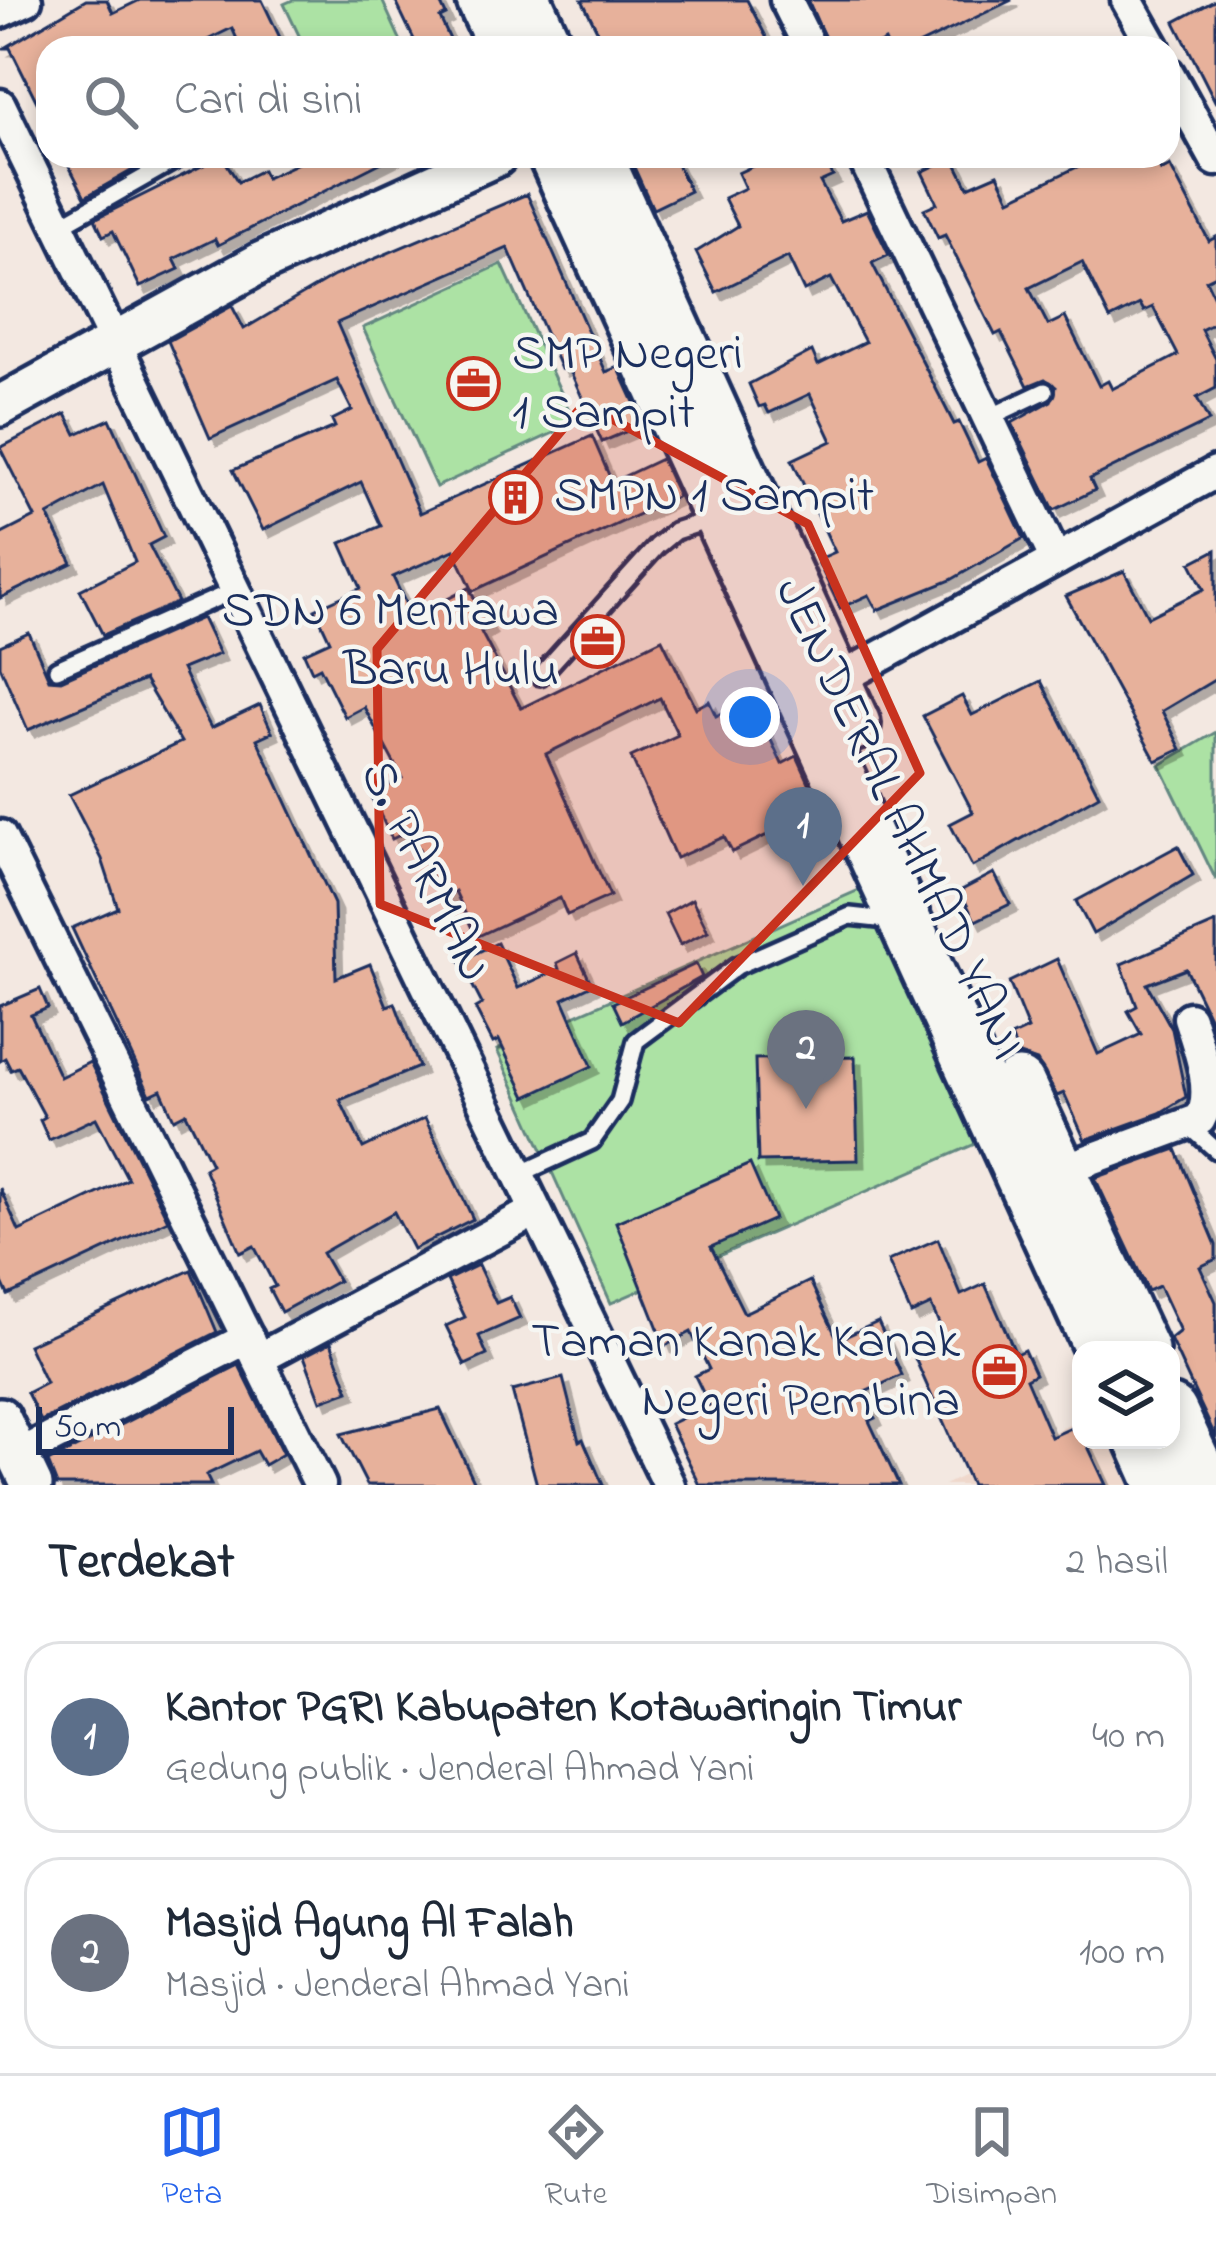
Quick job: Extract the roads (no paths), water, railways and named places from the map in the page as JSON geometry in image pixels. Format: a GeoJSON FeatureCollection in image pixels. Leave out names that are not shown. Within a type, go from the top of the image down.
{"type":"FeatureCollection","features":[{"type":"Feature","properties":{"kind":"highway"},"geometry":{"type":"LineString","coordinates":[[483,0],[500,36]]}},
{"type":"Feature","properties":{"kind":"highway"},"geometry":{"type":"LineString","coordinates":[[525,0],[542,36]]}},
{"type":"Feature","properties":{"kind":"highway","name":"JENDERAL AHMAD YANI"},"geometry":{"type":"LineString","coordinates":[[560,168],[719,516],[819,690],[1059,1171],[1138,1341]]}},
{"type":"Feature","properties":{"kind":"highway","name":"JENDERAL AHMAD YANI"},"geometry":{"type":"LineString","coordinates":[[601,168],[819,690],[907,922],[1097,1341]]}},
{"type":"Feature","properties":{"kind":"highway"},"geometry":{"type":"LineString","coordinates":[[1180,1431],[1205,1485]]}},
{"type":"Feature","properties":{"kind":"highway"},"geometry":{"type":"LineString","coordinates":[[1146,1449],[1162,1485]]}},
{"type":"Feature","properties":{"kind":"street"},"geometry":{"type":"LineString","coordinates":[[0,12],[26,0]]}},
{"type":"Feature","properties":{"kind":"street"},"geometry":{"type":"LineString","coordinates":[[786,0],[804,36]]}},
{"type":"Feature","properties":{"kind":"street"},"geometry":{"type":"LineString","coordinates":[[1127,0],[1147,36]]}},
{"type":"Feature","properties":{"kind":"street"},"geometry":{"type":"LineString","coordinates":[[1180,96],[1216,160]]}},
{"type":"Feature","properties":{"kind":"street","name":"S. PARMAN"},"geometry":{"type":"LineString","coordinates":[[0,105],[669,1485]]}},
{"type":"Feature","properties":{"kind":"street"},"geometry":{"type":"LineString","coordinates":[[0,406],[262,262],[470,168]]}},
{"type":"Feature","properties":{"kind":"street"},"geometry":{"type":"LineString","coordinates":[[869,168],[1056,560]]}},
{"type":"Feature","properties":{"kind":"street"},"geometry":{"type":"LineString","coordinates":[[819,690],[1216,472]]}},
{"type":"Feature","properties":{"kind":"street"},"geometry":{"type":"LineString","coordinates":[[0,836],[320,1485]]}},
{"type":"Feature","properties":{"kind":"street"},"geometry":{"type":"LineString","coordinates":[[1059,1171],[1186,1123],[1207,1110],[1208,1088],[1189,1018]]}},
{"type":"Feature","properties":{"kind":"street"},"geometry":{"type":"LineString","coordinates":[[0,1418],[25,1470],[253,1348],[535,1211]]}},
{"type":"Feature","properties":{"kind":"lane"},"geometry":{"type":"LineString","coordinates":[[59,226],[161,168]]}},
{"type":"Feature","properties":{"kind":"lane"},"geometry":{"type":"LineString","coordinates":[[988,418],[1046,391]]}},
{"type":"Feature","properties":{"kind":"lane"},"geometry":{"type":"LineString","coordinates":[[540,676],[657,546],[675,531],[719,516]]}},
{"type":"Feature","properties":{"kind":"lane"},"geometry":{"type":"LineString","coordinates":[[57,669],[235,590]]}},
{"type":"Feature","properties":{"kind":"lane"},"geometry":{"type":"LineString","coordinates":[[518,1175],[592,1141],[620,1101],[636,1041],[737,966],[850,916],[907,922]]}},
{"type":"Feature","properties":{"kind":"lane"},"geometry":{"type":"LineString","coordinates":[[1186,1123],[1216,1150]]}},
{"type":"Feature","properties":{"kind":"place","name":"SMP Negeri 1 Sampit"},"geometry":{"type":"Point","coordinates":[473,384]}},
{"type":"Feature","properties":{"kind":"place","name":"SMPN 1 Sampit"},"geometry":{"type":"Point","coordinates":[515,497]}},
{"type":"Feature","properties":{"kind":"place","name":"SDN 6 Mentawa Baru Hulu"},"geometry":{"type":"Point","coordinates":[598,641]}},
{"type":"Feature","properties":{"kind":"place","name":"Kantor PGRI Kabupaten Kotawaringin Timur"},"geometry":{"type":"Point","coordinates":[803,886]}},
{"type":"Feature","properties":{"kind":"place","name":"Masjid Agung Al Falah"},"geometry":{"type":"Point","coordinates":[806,1109]}},
{"type":"Feature","properties":{"kind":"place","name":"Taman Kanak Kanak Negeri Pembina"},"geometry":{"type":"Point","coordinates":[999,1372]}}]}
